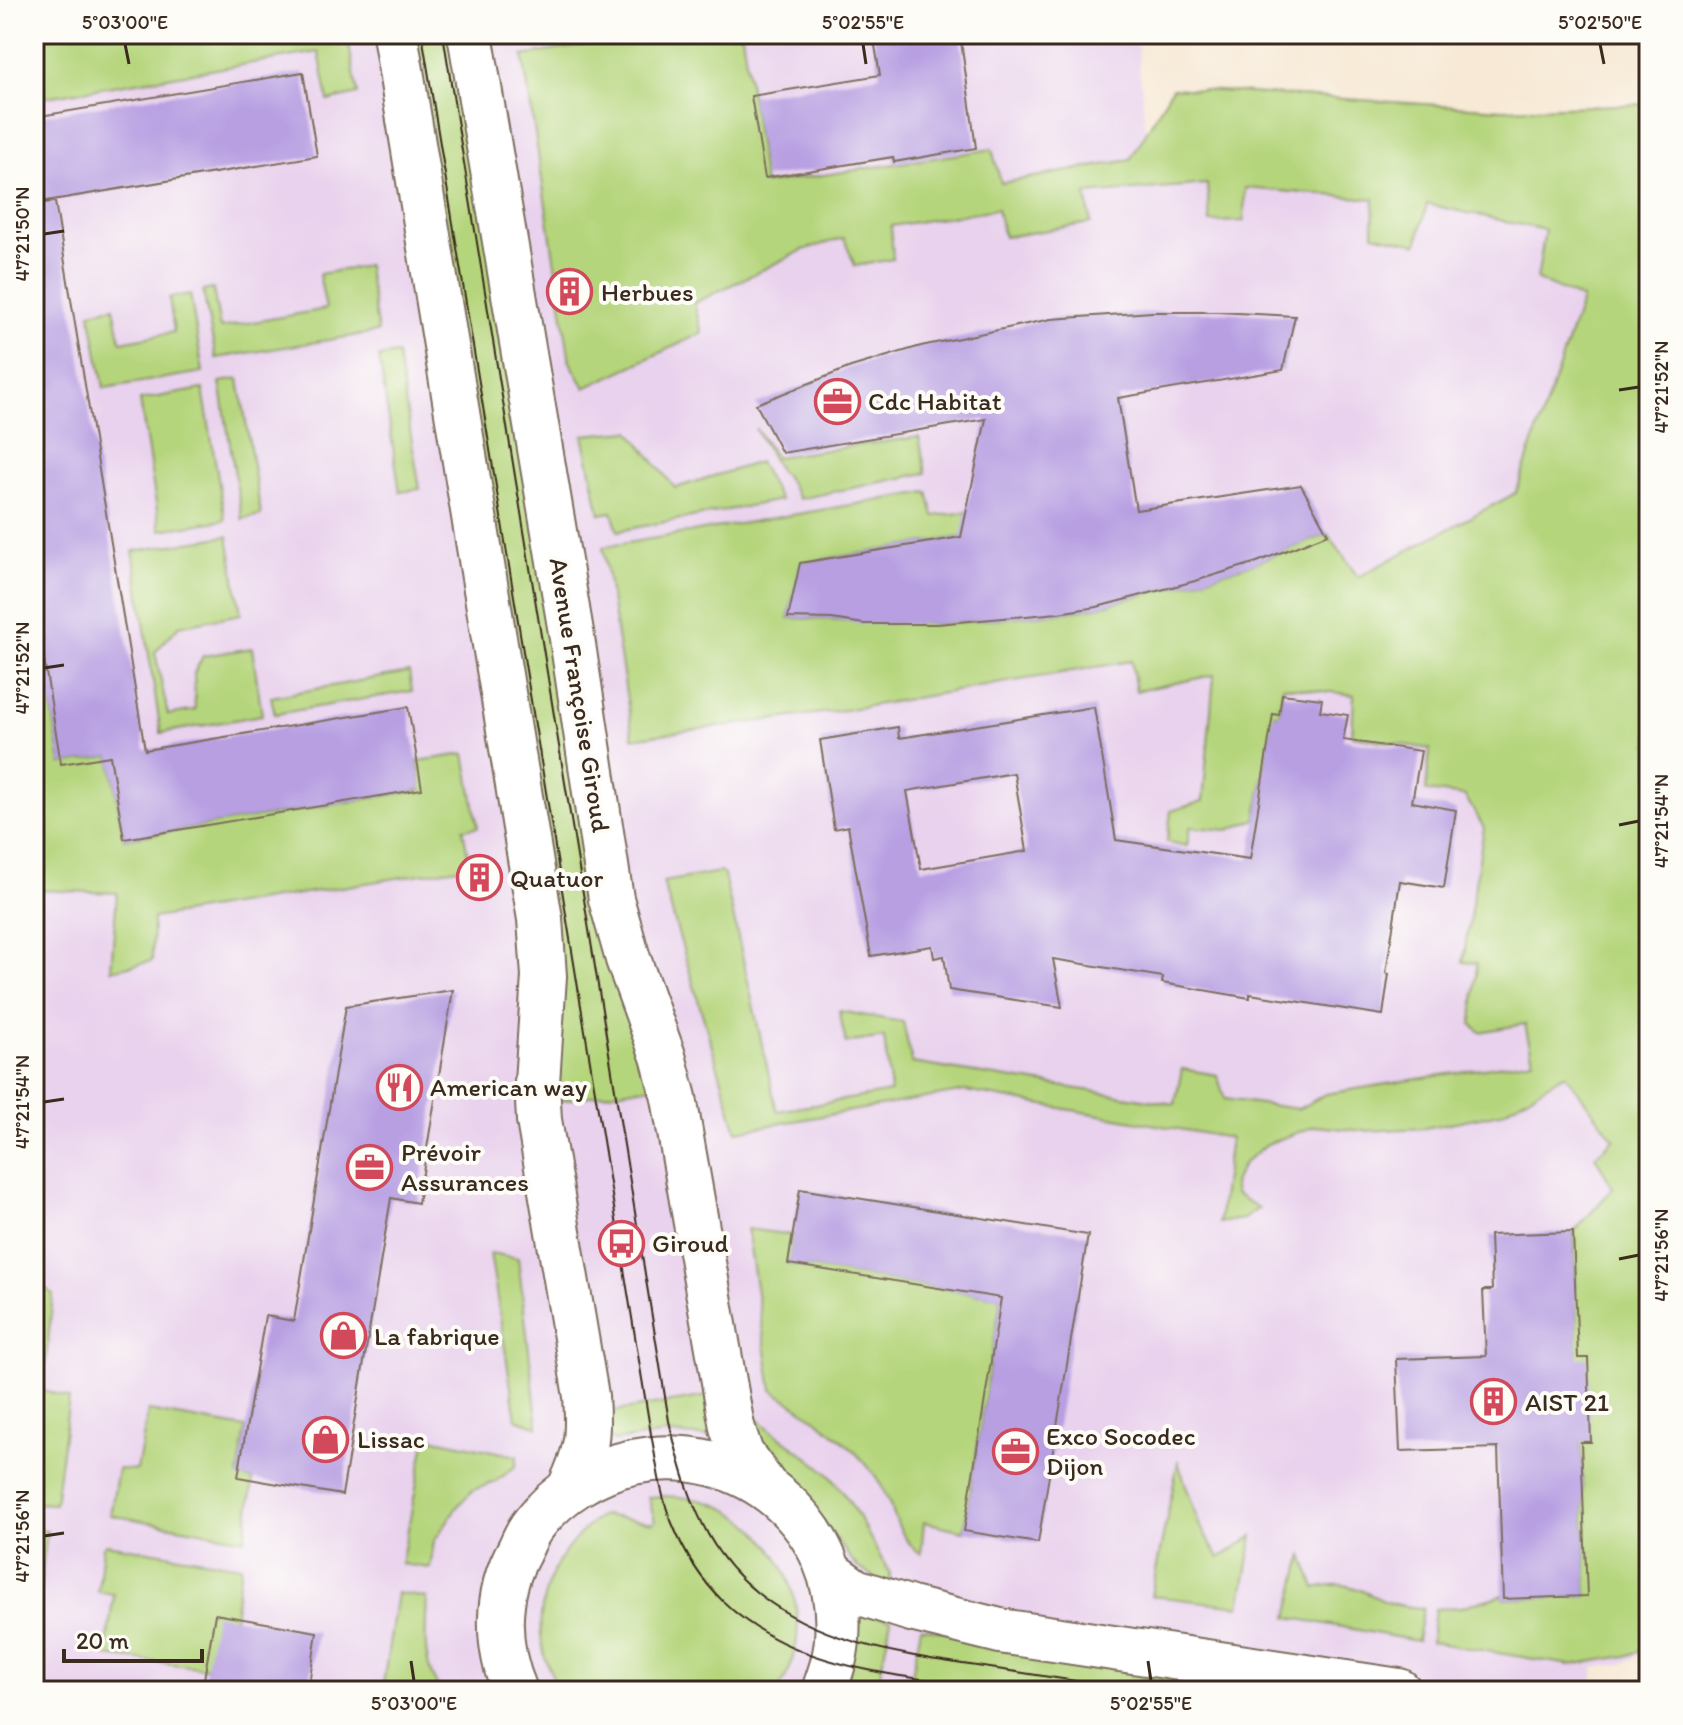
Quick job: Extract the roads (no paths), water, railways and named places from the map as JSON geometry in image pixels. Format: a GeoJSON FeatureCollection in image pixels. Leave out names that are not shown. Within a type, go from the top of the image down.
{"type":"FeatureCollection","features":[{"type":"Feature","properties":{"kind":"street","name":"Avenue Françoise Giroud"},"geometry":{"type":"LineString","coordinates":[[395,34],[540,919],[544,976],[537,1083],[539,1120],[586,1396],[589,1433],[582,1463],[569,1490]]}},
{"type":"Feature","properties":{"kind":"street","name":"Avenue Françoise Giroud"},"geometry":{"type":"LineString","coordinates":[[470,34],[572,638],[611,899],[674,1098],[732,1427],[741,1454],[763,1484],[791,1508],[814,1538],[830,1573],[837,1604],[838,1636],[824,1691]]}},
{"type":"Feature","properties":{"kind":"street","name":"Avenue Françoise Giroud"},"geometry":{"type":"LineString","coordinates":[[515,1691],[505,1668],[500,1618],[509,1569],[533,1525],[569,1490],[609,1467],[666,1456],[708,1460],[763,1484]]}},
{"type":"Feature","properties":{"kind":"street"},"geometry":{"type":"LineString","coordinates":[[830,1573],[855,1591],[911,1609],[1000,1631],[1399,1691]]}},
{"type":"Feature","properties":{"kind":"tram line"},"geometry":{"type":"LineString","coordinates":[[422,34],[651,1434],[668,1512],[698,1571],[730,1608],[768,1635],[811,1654],[857,1668],[1005,1691]]}},
{"type":"Feature","properties":{"kind":"tram line"},"geometry":{"type":"LineString","coordinates":[[443,34],[669,1421],[694,1505],[719,1552],[744,1581],[773,1605],[806,1623],[841,1637],[915,1656],[1141,1691]]}},
{"type":"Feature","properties":{"kind":"place","name":"Herbues"},"geometry":{"type":"Point","coordinates":[570,292]}},
{"type":"Feature","properties":{"kind":"place","name":"Cdc Habitat"},"geometry":{"type":"Point","coordinates":[837,401]}},
{"type":"Feature","properties":{"kind":"place","name":"Quatuor"},"geometry":{"type":"Point","coordinates":[479,878]}},
{"type":"Feature","properties":{"kind":"place","name":"American way"},"geometry":{"type":"Point","coordinates":[399,1087]}},
{"type":"Feature","properties":{"kind":"place","name":"Prévoir Assurances"},"geometry":{"type":"Point","coordinates":[370,1167]}},
{"type":"Feature","properties":{"kind":"place","name":"Giroud"},"geometry":{"type":"Point","coordinates":[621,1243]}},
{"type":"Feature","properties":{"kind":"place","name":"La fabrique"},"geometry":{"type":"Point","coordinates":[343,1336]}},
{"type":"Feature","properties":{"kind":"place","name":"AIST 21"},"geometry":{"type":"Point","coordinates":[1494,1402]}},
{"type":"Feature","properties":{"kind":"place","name":"Lissac"},"geometry":{"type":"Point","coordinates":[326,1439]}},
{"type":"Feature","properties":{"kind":"place","name":"Exco Socodec Dijon"},"geometry":{"type":"Point","coordinates":[1015,1451]}}]}
